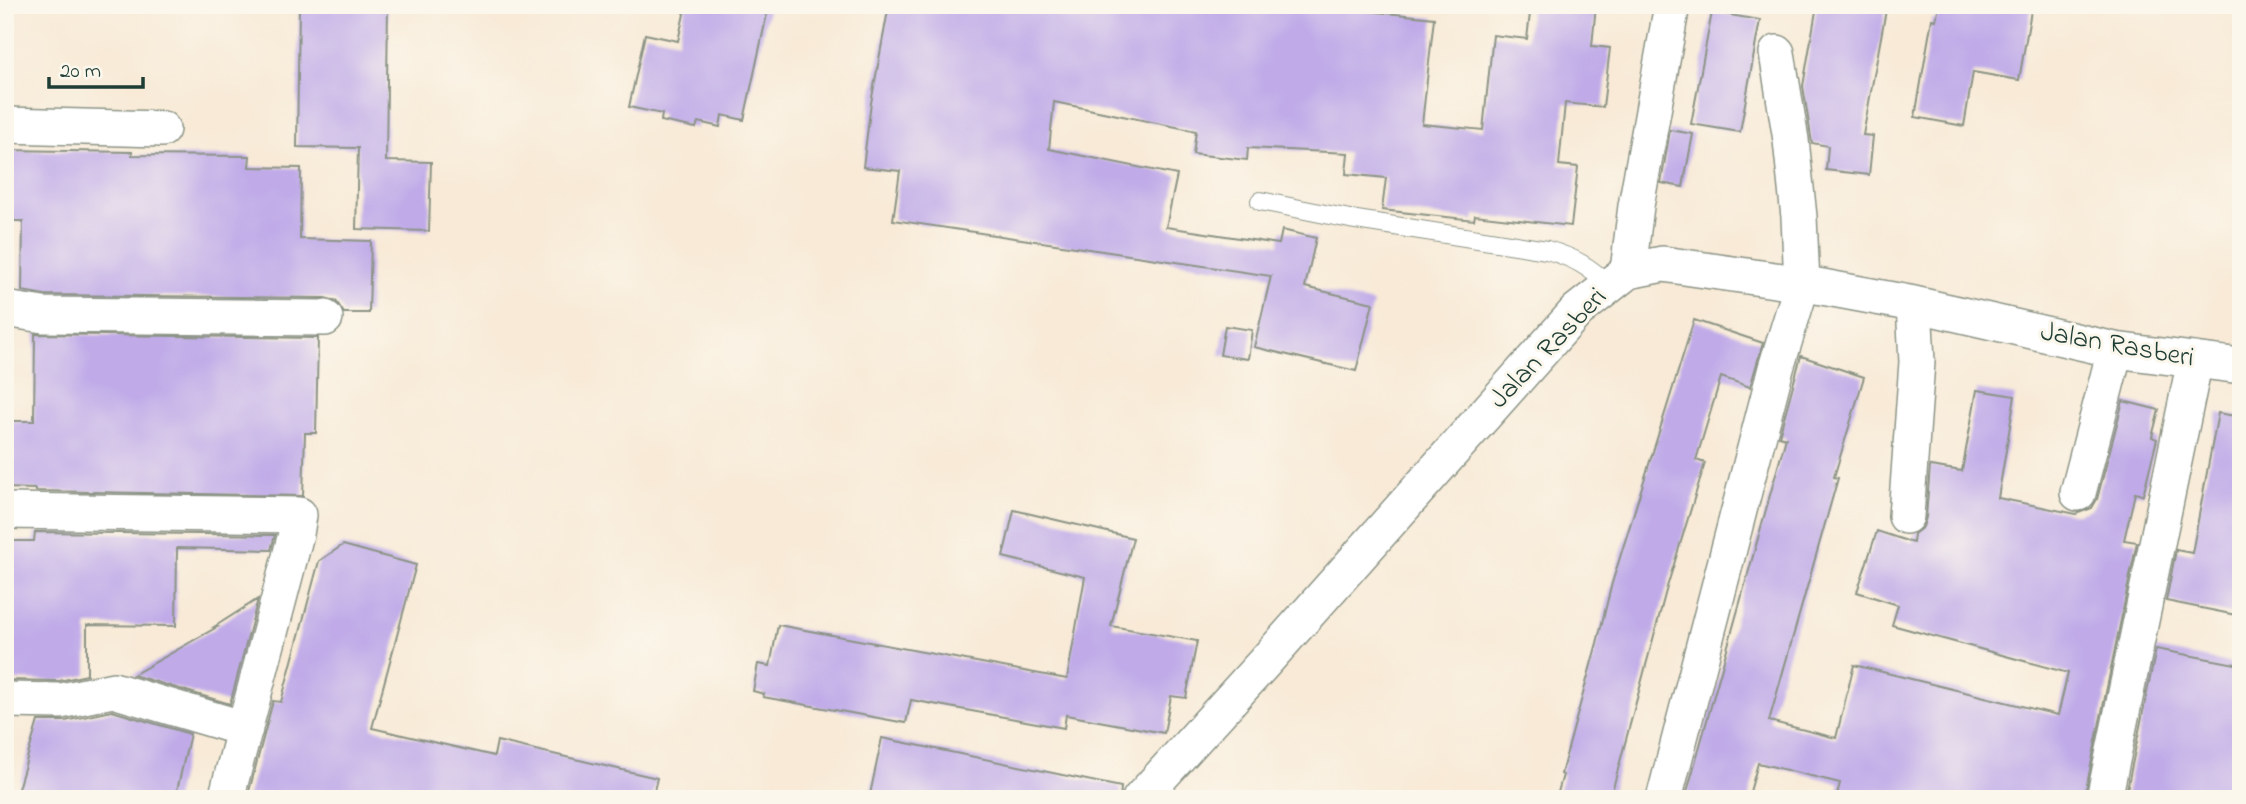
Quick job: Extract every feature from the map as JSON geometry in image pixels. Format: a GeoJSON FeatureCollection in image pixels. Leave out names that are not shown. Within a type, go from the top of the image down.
{"type":"FeatureCollection","features":[{"type":"Feature","properties":{"kind":"street"},"geometry":{"type":"LineString","coordinates":[[1619,278],[1636,206],[1672,5]]}},
{"type":"Feature","properties":{"kind":"street"},"geometry":{"type":"LineString","coordinates":[[1664,799],[1776,368],[1802,284],[1799,217],[1791,140],[1777,53]]}},
{"type":"Feature","properties":{"kind":"street"},"geometry":{"type":"LineString","coordinates":[[5,125],[162,129]]}},
{"type":"Feature","properties":{"kind":"street","name":"Jalan Rasberi"},"geometry":{"type":"LineString","coordinates":[[1140,799],[1577,311],[1619,278],[1663,264],[1802,284],[1914,304],[2115,350],[2241,366]]}},
{"type":"Feature","properties":{"kind":"street"},"geometry":{"type":"LineString","coordinates":[[1906,516],[1917,362],[1914,304]]}},
{"type":"Feature","properties":{"kind":"street"},"geometry":{"type":"LineString","coordinates":[[5,309],[43,315],[325,318]]}},
{"type":"Feature","properties":{"kind":"street"},"geometry":{"type":"LineString","coordinates":[[2078,493],[2115,350]]}},
{"type":"Feature","properties":{"kind":"street"},"geometry":{"type":"LineString","coordinates":[[2104,799],[2195,360]]}},
{"type":"Feature","properties":{"kind":"street"},"geometry":{"type":"LineString","coordinates":[[5,512],[299,515],[226,799]]}},
{"type":"Feature","properties":{"kind":"street"},"geometry":{"type":"LineString","coordinates":[[5,700],[61,701],[113,690],[245,729]]}},
{"type":"Feature","properties":{"kind":"lane"},"geometry":{"type":"LineString","coordinates":[[1260,201],[1350,219],[1547,250],[1573,257],[1591,269],[1619,278]]}},
{"type":"Feature","properties":{"kind":"building"},"geometry":{"type":"Polygon","coordinates":[[[299,5],[388,5],[386,161],[431,162],[429,231],[356,229],[358,148],[297,147],[299,5]]]}},
{"type":"Feature","properties":{"kind":"building"},"geometry":{"type":"Polygon","coordinates":[[[686,5],[769,5],[744,120],[722,115],[720,127],[698,122],[696,128],[661,121],[662,114],[629,107],[645,34],[678,41],[686,5]]]}},
{"type":"Feature","properties":{"kind":"building"},"geometry":{"type":"Polygon","coordinates":[[[889,5],[1328,5],[1327,7],[1434,18],[1422,124],[1483,130],[1493,35],[1527,39],[1531,5],[1596,5],[1592,46],[1610,48],[1603,107],[1565,103],[1559,165],[1578,167],[1571,226],[1475,215],[1474,220],[1382,210],[1386,178],[1346,174],[1348,153],[1248,148],[1247,160],[1193,154],[1196,131],[1054,102],[1049,149],[1177,175],[1166,227],[1279,244],[1282,230],[1316,238],[1305,287],[1373,303],[1356,371],[1254,347],[1271,276],[893,220],[900,171],[863,167],[871,103],[889,5]]]}},
{"type":"Feature","properties":{"kind":"building"},"geometry":{"type":"Polygon","coordinates":[[[1817,5],[1863,5],[1886,10],[1863,135],[1873,136],[1869,175],[1826,170],[1828,146],[1812,143],[1803,86],[1817,5]]]}},
{"type":"Feature","properties":{"kind":"building"},"geometry":{"type":"Polygon","coordinates":[[[1939,5],[2032,5],[2019,80],[1973,72],[1964,126],[1915,117],[1932,19],[1936,20],[1939,5]]]}},
{"type":"Feature","properties":{"kind":"building"},"geometry":{"type":"Polygon","coordinates":[[[1712,12],[1760,20],[1740,132],[1691,124],[1712,12]]]}},
{"type":"Feature","properties":{"kind":"building"},"geometry":{"type":"Polygon","coordinates":[[[1670,130],[1693,134],[1683,187],[1661,183],[1670,130]]]}},
{"type":"Feature","properties":{"kind":"building"},"geometry":{"type":"Polygon","coordinates":[[[5,150],[250,156],[249,167],[301,168],[300,239],[371,241],[369,313],[344,313],[336,301],[325,298],[45,295],[22,291],[23,221],[5,221],[5,150]]]}},
{"type":"Feature","properties":{"kind":"building"},"geometry":{"type":"Polygon","coordinates":[[[1694,320],[1763,343],[1750,387],[1721,377],[1696,460],[1705,463],[1667,587],[1610,799],[1556,799],[1612,583],[1694,320]]]}},
{"type":"Feature","properties":{"kind":"building"},"geometry":{"type":"Polygon","coordinates":[[[1225,326],[1252,330],[1248,359],[1220,355],[1225,326]]]}},
{"type":"Feature","properties":{"kind":"building"},"geometry":{"type":"Polygon","coordinates":[[[35,334],[318,338],[316,433],[305,433],[303,496],[36,491],[5,488],[5,421],[34,421],[35,334]]]}},
{"type":"Feature","properties":{"kind":"building"},"geometry":{"type":"Polygon","coordinates":[[[1801,356],[1864,377],[1834,477],[1838,478],[1769,721],[1836,738],[1854,665],[2058,715],[2068,673],[1892,625],[1898,605],[1857,592],[1877,531],[1913,543],[1914,534],[1923,527],[1930,466],[1962,471],[1977,390],[2015,396],[1998,498],[2076,514],[2092,508],[2097,499],[2123,401],[2159,410],[2152,437],[2157,439],[2143,495],[2135,493],[2124,540],[2137,542],[2084,799],[1836,799],[1840,783],[1758,763],[1748,799],[1685,799],[1786,438],[1779,436],[1801,356]]]}},
{"type":"Feature","properties":{"kind":"building"},"geometry":{"type":"Polygon","coordinates":[[[2218,413],[2241,417],[2241,616],[2166,601],[2176,550],[2192,553],[2218,413]]]}},
{"type":"Feature","properties":{"kind":"building"},"geometry":{"type":"Polygon","coordinates":[[[1014,510],[1133,538],[1111,626],[1197,641],[1186,698],[1171,696],[1164,733],[1066,715],[1064,728],[911,700],[906,723],[763,697],[764,694],[753,691],[758,664],[770,666],[778,625],[1067,679],[1085,577],[1003,557],[1014,510]]]}},
{"type":"Feature","properties":{"kind":"building"},"geometry":{"type":"Polygon","coordinates":[[[35,532],[275,535],[271,550],[177,548],[176,626],[87,625],[87,675],[59,681],[5,680],[5,541],[34,541],[35,532]]]}},
{"type":"Feature","properties":{"kind":"building"},"geometry":{"type":"Polygon","coordinates":[[[343,545],[416,565],[372,728],[494,756],[497,741],[657,778],[652,799],[247,799],[273,701],[281,702],[319,561],[343,545]]]}},
{"type":"Feature","properties":{"kind":"building"},"geometry":{"type":"Polygon","coordinates":[[[258,599],[230,704],[133,675],[217,627],[214,627],[258,599]]]}},
{"type":"Feature","properties":{"kind":"building"},"geometry":{"type":"Polygon","coordinates":[[[2156,649],[2241,665],[2241,799],[2125,799],[2156,649]]]}},
{"type":"Feature","properties":{"kind":"building"},"geometry":{"type":"Polygon","coordinates":[[[112,711],[190,734],[175,799],[15,799],[38,721],[65,721],[112,711]]]}},
{"type":"Feature","properties":{"kind":"building"},"geometry":{"type":"Polygon","coordinates":[[[882,738],[1121,787],[1120,799],[869,799],[882,738]]]}}]}
